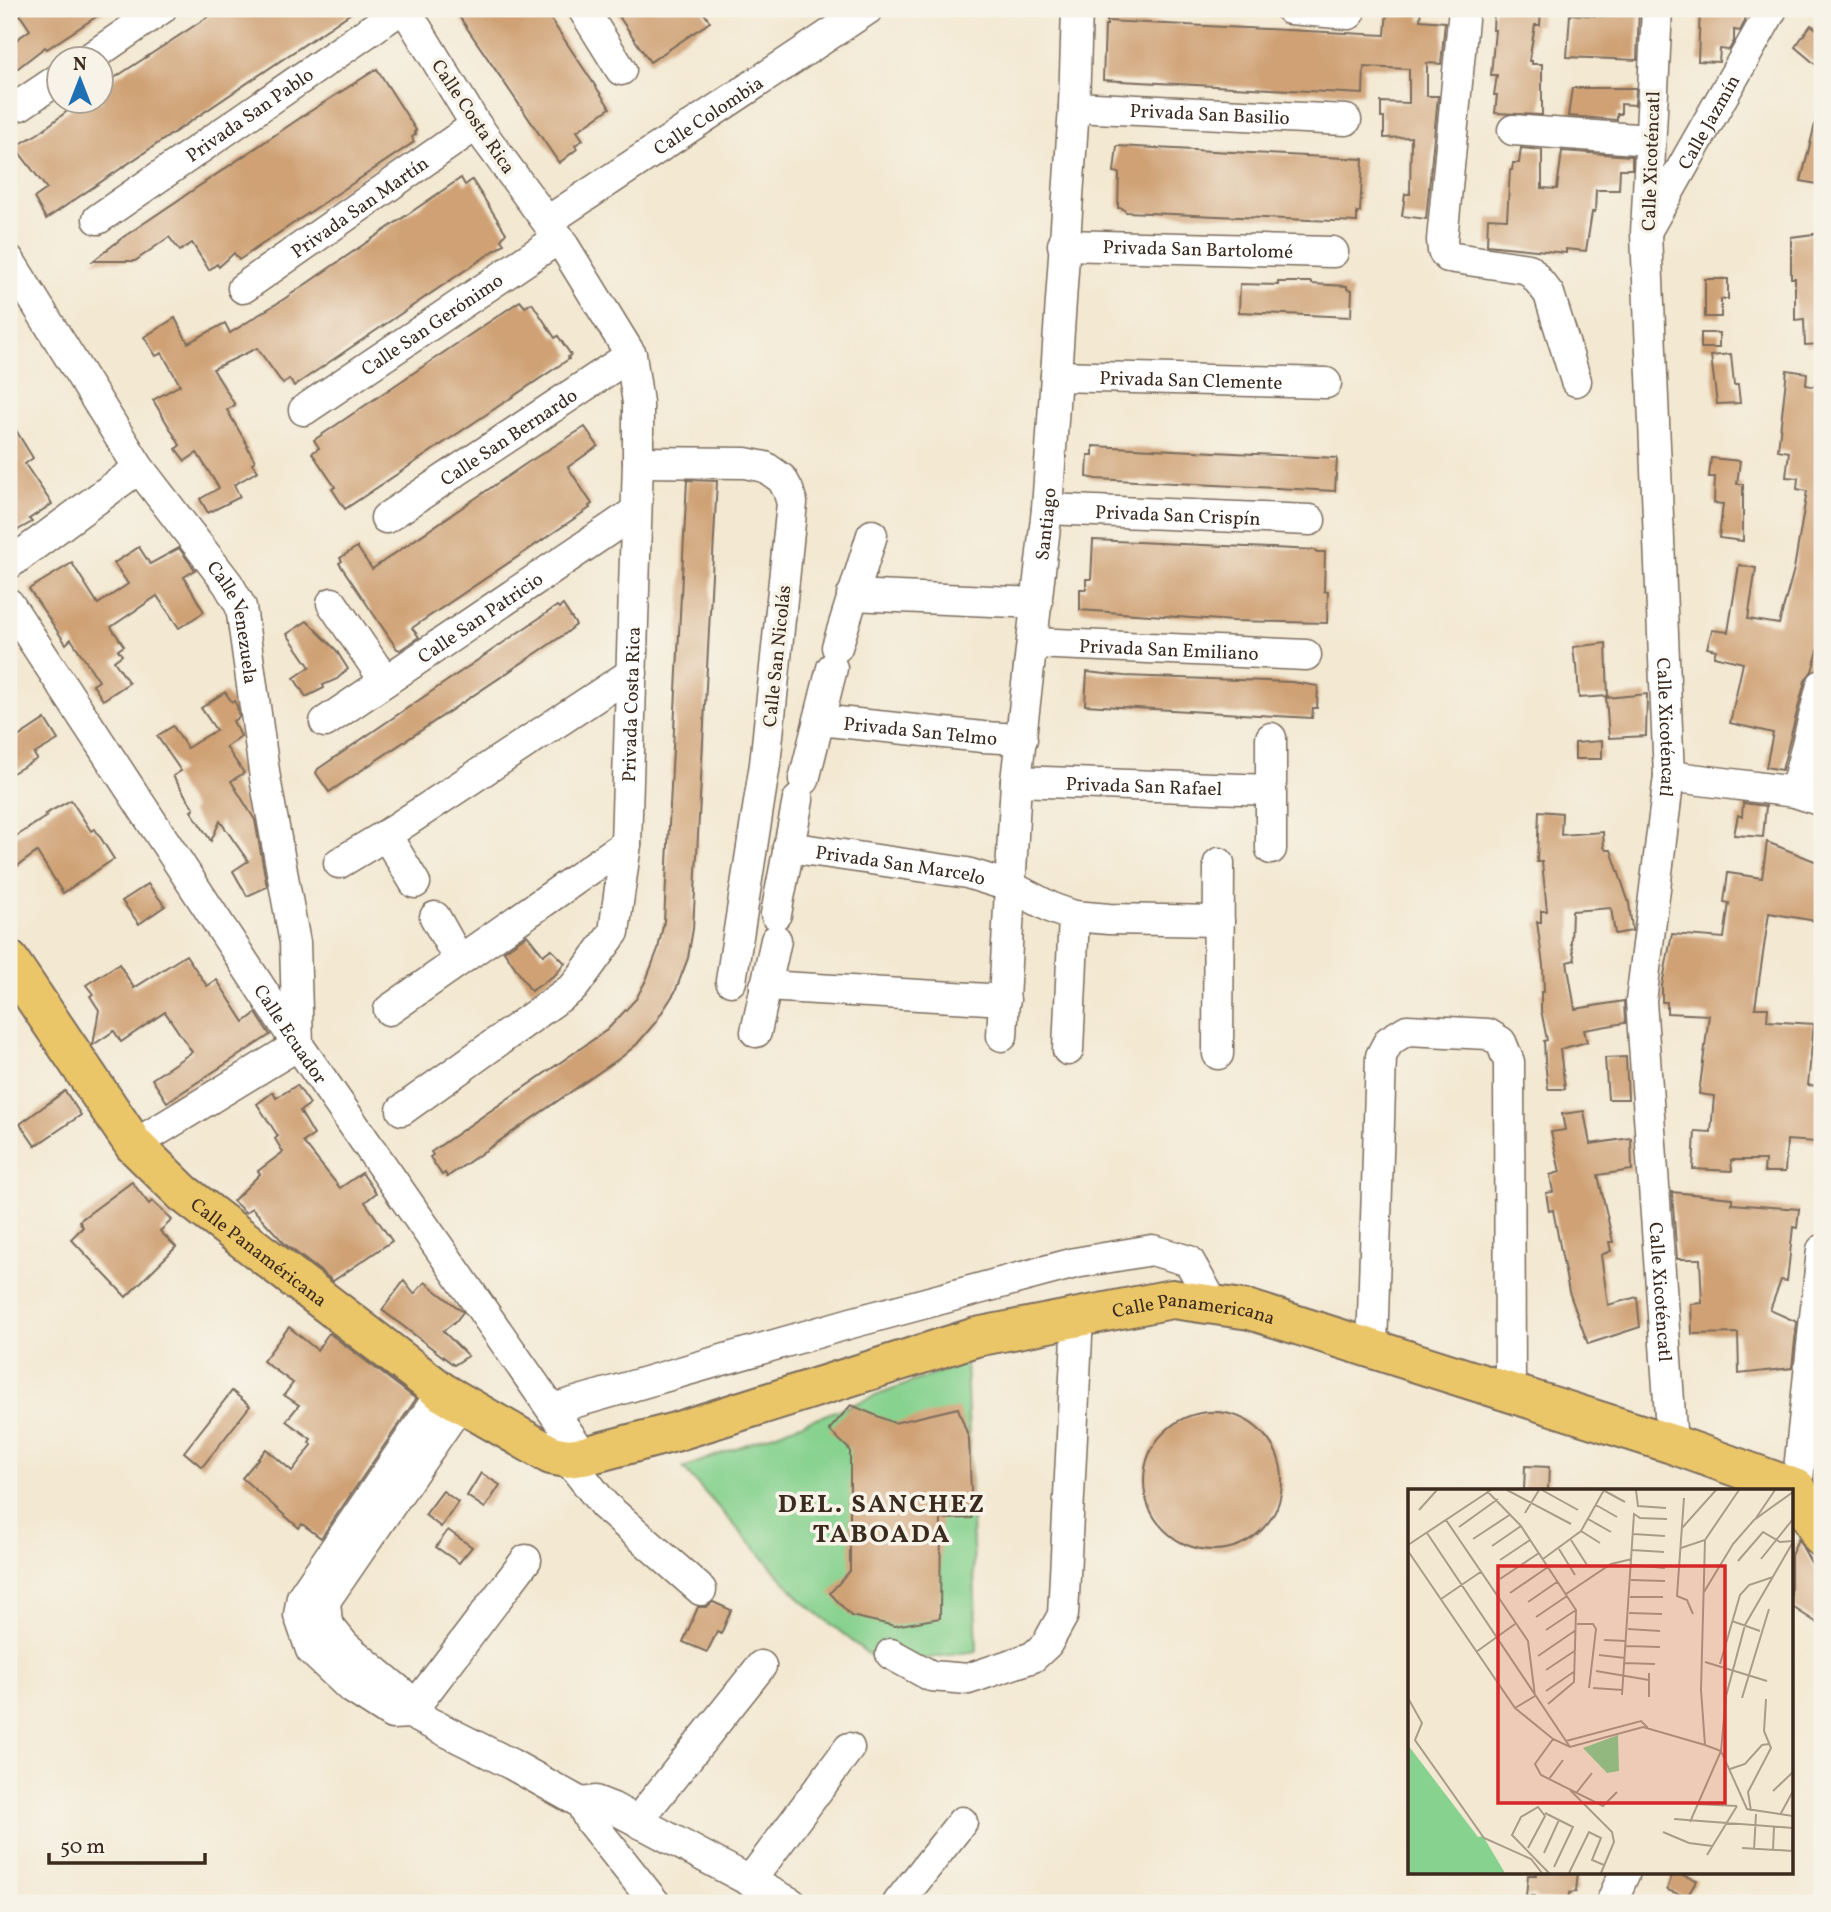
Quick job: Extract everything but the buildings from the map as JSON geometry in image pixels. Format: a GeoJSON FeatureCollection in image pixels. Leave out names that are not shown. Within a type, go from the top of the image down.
{"type":"FeatureCollection","features":[{"type":"Feature","properties":{"kind":"main road","name":"Calle Panaméricana"},"geometry":{"type":"LineString","coordinates":[[9,960],[134,1145],[183,1193],[451,1398],[538,1449],[551,1455],[575,1457]]}},
{"type":"Feature","properties":{"kind":"main road","name":"Calle Panamericana"},"geometry":{"type":"LineString","coordinates":[[575,1457],[675,1432],[975,1338],[1172,1298],[1250,1310],[1672,1444],[1778,1489]]}},
{"type":"Feature","properties":{"kind":"main road"},"geometry":{"type":"LineString","coordinates":[[1794,1496],[1822,1538]]}},
{"type":"Feature","properties":{"kind":"street"},"geometry":{"type":"LineString","coordinates":[[108,46],[162,9]]}},
{"type":"Feature","properties":{"kind":"street","name":"Calle Costa Rica"},"geometry":{"type":"LineString","coordinates":[[403,9],[476,125],[553,229]]}},
{"type":"Feature","properties":{"kind":"street","name":"Privada San Pablo"},"geometry":{"type":"LineString","coordinates":[[98,219],[403,9]]}},
{"type":"Feature","properties":{"kind":"street"},"geometry":{"type":"LineString","coordinates":[[583,9],[621,70]]}},
{"type":"Feature","properties":{"kind":"street","name":"Calle Colombia"},"geometry":{"type":"LineString","coordinates":[[553,229],[868,9]]}},
{"type":"Feature","properties":{"kind":"street","name":"Santiago"},"geometry":{"type":"LineString","coordinates":[[1002,1036],[1016,781],[1047,509],[1074,107],[1077,9]]}},
{"type":"Feature","properties":{"kind":"street"},"geometry":{"type":"LineString","coordinates":[[1290,9],[1349,14]]}},
{"type":"Feature","properties":{"kind":"street"},"geometry":{"type":"LineString","coordinates":[[1464,9],[1443,251],[1448,257],[1529,268],[1549,294],[1576,382]]}},
{"type":"Feature","properties":{"kind":"street","name":"Calle Xicoténcatl"},"geometry":{"type":"LineString","coordinates":[[1657,9],[1646,233],[1669,776],[1641,1000],[1672,1444]]}},
{"type":"Feature","properties":{"kind":"street","name":"Calle Jazmín"},"geometry":{"type":"LineString","coordinates":[[1646,233],[1772,9]]}},
{"type":"Feature","properties":{"kind":"street"},"geometry":{"type":"LineString","coordinates":[[20,104],[46,87]]}},
{"type":"Feature","properties":{"kind":"street","name":"Privada San Basilio"},"geometry":{"type":"LineString","coordinates":[[1074,107],[1346,120]]}},
{"type":"Feature","properties":{"kind":"street","name":"Privada San Martín"},"geometry":{"type":"LineString","coordinates":[[243,288],[476,125]]}},
{"type":"Feature","properties":{"kind":"street"},"geometry":{"type":"LineString","coordinates":[[1513,130],[1650,140]]}},
{"type":"Feature","properties":{"kind":"street","name":"Privada Costa Rica"},"geometry":{"type":"LineString","coordinates":[[402,1110],[574,988],[614,932],[626,844],[638,402],[631,355],[553,229]]}},
{"type":"Feature","properties":{"kind":"street","name":"Calle San Gerónimo"},"geometry":{"type":"LineString","coordinates":[[304,410],[553,229]]}},
{"type":"Feature","properties":{"kind":"street","name":"Privada San Bartolomé"},"geometry":{"type":"LineString","coordinates":[[1063,245],[1333,252]]}},
{"type":"Feature","properties":{"kind":"street","name":"Calle Venezuela"},"geometry":{"type":"LineString","coordinates":[[9,260],[139,468],[228,584],[241,607],[265,778],[295,943],[298,1045]]}},
{"type":"Feature","properties":{"kind":"street","name":"Calle San Bernardo"},"geometry":{"type":"LineString","coordinates":[[386,518],[631,355]]}},
{"type":"Feature","properties":{"kind":"street","name":"Privada San Clemente"},"geometry":{"type":"LineString","coordinates":[[1056,376],[1326,383]]}},
{"type":"Feature","properties":{"kind":"street","name":"Calle San Nicolás"},"geometry":{"type":"LineString","coordinates":[[638,462],[745,463],[765,467],[782,479],[792,503],[765,764],[731,981]]}},
{"type":"Feature","properties":{"kind":"street"},"geometry":{"type":"LineString","coordinates":[[9,564],[139,468]]}},
{"type":"Feature","properties":{"kind":"street","name":"Privada San Crispín"},"geometry":{"type":"LineString","coordinates":[[1047,509],[1310,520]]}},
{"type":"Feature","properties":{"kind":"street","name":"Calle San Patricio"},"geometry":{"type":"LineString","coordinates":[[324,722],[635,512]]}},
{"type":"Feature","properties":{"kind":"street"},"geometry":{"type":"LineString","coordinates":[[757,1032],[788,847],[801,790],[852,595],[872,536]]}},
{"type":"Feature","properties":{"kind":"street"},"geometry":{"type":"LineString","coordinates":[[852,595],[1037,603]]}},
{"type":"Feature","properties":{"kind":"street"},"geometry":{"type":"LineString","coordinates":[[332,603],[385,681]]}},
{"type":"Feature","properties":{"kind":"street","name":"Calle Ecuador"},"geometry":{"type":"LineString","coordinates":[[9,604],[298,1045],[552,1409],[575,1457],[604,1505],[701,1590]]}},
{"type":"Feature","properties":{"kind":"street","name":"Privada San Emiliano"},"geometry":{"type":"LineString","coordinates":[[1033,643],[1306,655]]}},
{"type":"Feature","properties":{"kind":"street"},"geometry":{"type":"LineString","coordinates":[[338,863],[386,835],[632,673]]}},
{"type":"Feature","properties":{"kind":"street"},"geometry":{"type":"LineString","coordinates":[[1669,776],[1809,797],[1822,685]]}},
{"type":"Feature","properties":{"kind":"street","name":"Privada San Telmo"},"geometry":{"type":"LineString","coordinates":[[819,720],[1022,739]]}},
{"type":"Feature","properties":{"kind":"street"},"geometry":{"type":"LineString","coordinates":[[1271,738],[1271,849]]}},
{"type":"Feature","properties":{"kind":"street","name":"Privada San Rafael"},"geometry":{"type":"LineString","coordinates":[[1016,781],[1270,790]]}},
{"type":"Feature","properties":{"kind":"street"},"geometry":{"type":"LineString","coordinates":[[386,835],[415,883]]}},
{"type":"Feature","properties":{"kind":"street"},"geometry":{"type":"LineString","coordinates":[[389,1010],[626,844]]}},
{"type":"Feature","properties":{"kind":"street","name":"Privada San Marcelo"},"geometry":{"type":"LineString","coordinates":[[788,847],[967,873],[1012,887],[1054,909],[1074,916],[1219,921]]}},
{"type":"Feature","properties":{"kind":"street"},"geometry":{"type":"LineString","coordinates":[[1218,1054],[1219,863]]}},
{"type":"Feature","properties":{"kind":"street"},"geometry":{"type":"LineString","coordinates":[[1068,1051],[1074,916]]}},
{"type":"Feature","properties":{"kind":"street"},"geometry":{"type":"LineString","coordinates":[[435,917],[459,960]]}},
{"type":"Feature","properties":{"kind":"street"},"geometry":{"type":"LineString","coordinates":[[765,986],[1005,1000]]}},
{"type":"Feature","properties":{"kind":"street"},"geometry":{"type":"LineString","coordinates":[[1372,1349],[1381,1056],[1389,1041],[1407,1030],[1488,1034],[1501,1042],[1508,1062],[1510,1393]]}},
{"type":"Feature","properties":{"kind":"street"},"geometry":{"type":"LineString","coordinates":[[134,1145],[298,1045]]}},
{"type":"Feature","properties":{"kind":"street"},"geometry":{"type":"LineString","coordinates":[[552,1409],[851,1323],[1074,1263],[1152,1250],[1189,1261],[1214,1305]]}},
{"type":"Feature","properties":{"kind":"street"},"geometry":{"type":"LineString","coordinates":[[1794,1496],[1820,1301],[1822,1250]]}},
{"type":"Feature","properties":{"kind":"street"},"geometry":{"type":"LineString","coordinates":[[891,1654],[931,1676],[968,1679],[1033,1657],[1047,1644],[1063,1615],[1078,1317]]}},
{"type":"Feature","properties":{"kind":"street"},"geometry":{"type":"LineString","coordinates":[[451,1398],[314,1599],[327,1624],[345,1646],[404,1695],[410,1713],[581,1803],[590,1821],[655,1903]]}},
{"type":"Feature","properties":{"kind":"street"},"geometry":{"type":"LineString","coordinates":[[410,1713],[526,1560]]}},
{"type":"Feature","properties":{"kind":"street"},"geometry":{"type":"LineString","coordinates":[[641,1824],[647,1809],[761,1666]]}},
{"type":"Feature","properties":{"kind":"street"},"geometry":{"type":"LineString","coordinates":[[750,1881],[849,1748]]}},
{"type":"Feature","properties":{"kind":"street"},"geometry":{"type":"LineString","coordinates":[[581,1803],[595,1801],[613,1808],[791,1903]]}},
{"type":"Feature","properties":{"kind":"street"},"geometry":{"type":"LineString","coordinates":[[898,1903],[962,1822]]}},
{"type":"Feature","properties":{"kind":"street"},"geometry":{"type":"LineString","coordinates":[[1611,1903],[1624,1874]]}},
{"type":"Feature","properties":{"kind":"green space"},"geometry":{"type":"Polygon","coordinates":[[[966,1362],[977,1651],[882,1665],[802,1601],[683,1468],[966,1362]]]}},
{"type":"Feature","properties":{"kind":"district","name":"DEL. SANCHEZ TABOADA"},"geometry":{"type":"Point","coordinates":[882,1518]}}]}
